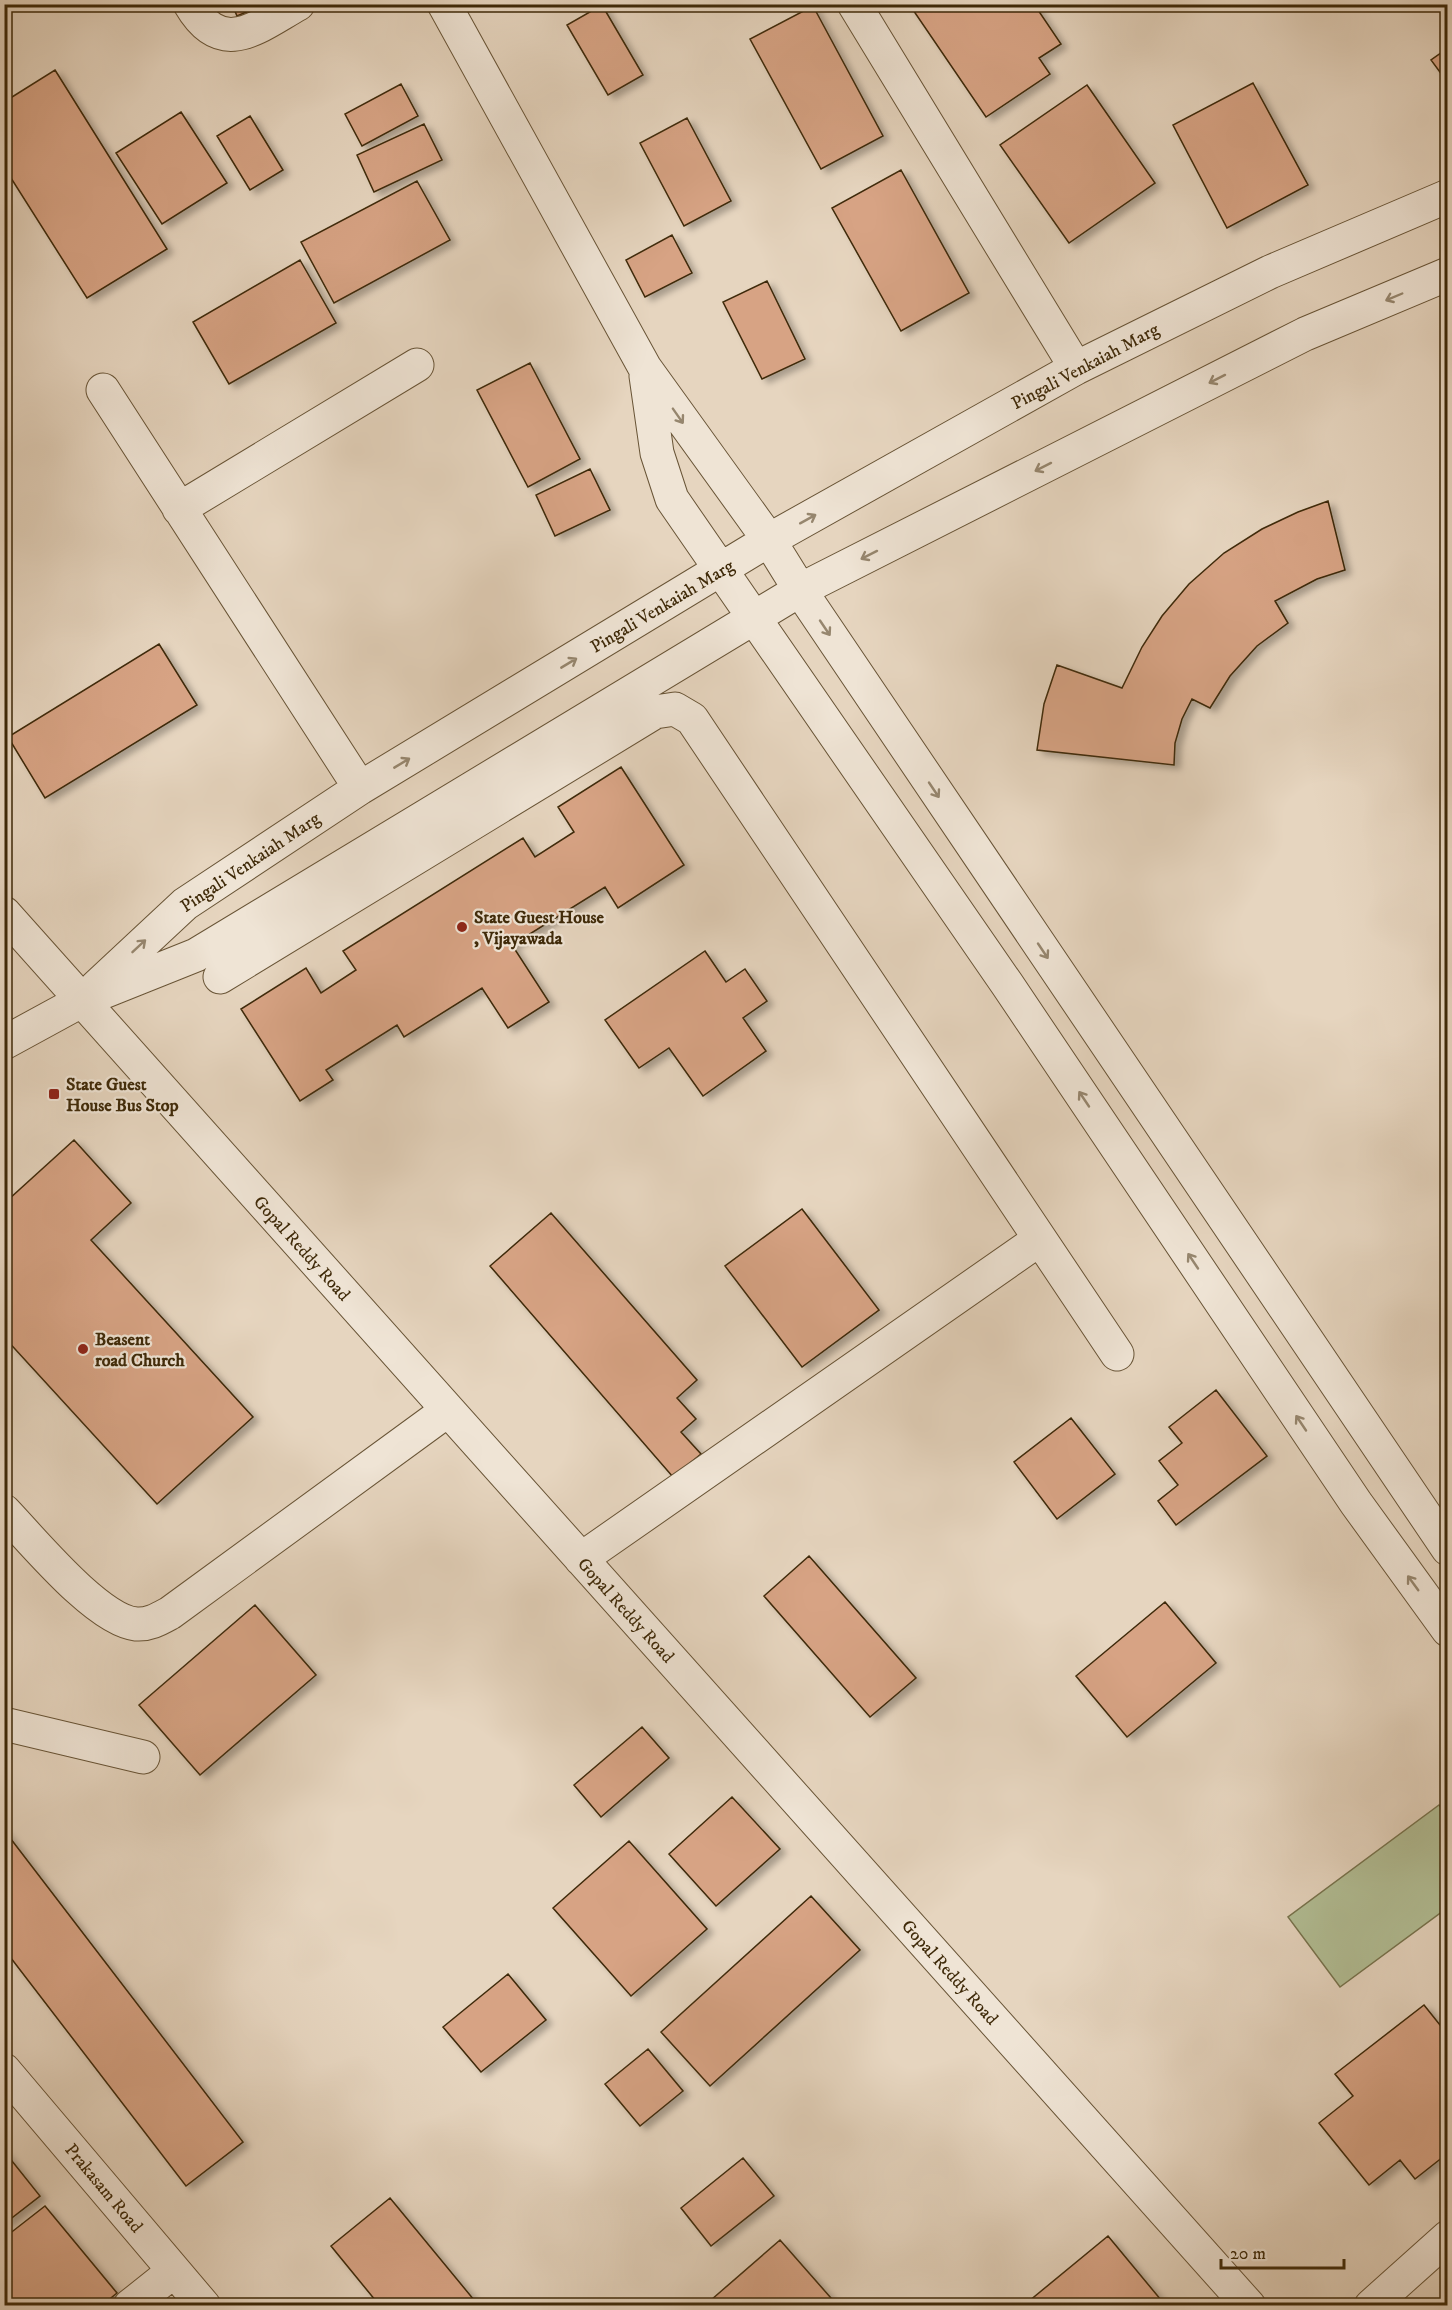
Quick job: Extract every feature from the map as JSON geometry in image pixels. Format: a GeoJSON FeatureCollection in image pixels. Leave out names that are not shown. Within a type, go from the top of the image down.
{"type":"FeatureCollection","features":[{"type":"Feature","properties":{"kind":"street"},"geometry":{"type":"LineString","coordinates":[[190,4],[195,14],[223,36],[244,34],[298,4]]}},
{"type":"Feature","properties":{"kind":"street"},"geometry":{"type":"LineString","coordinates":[[444,4],[645,368],[769,540],[800,590],[1448,1549]]}},
{"type":"Feature","properties":{"kind":"street"},"geometry":{"type":"LineString","coordinates":[[854,4],[1076,368]]}},
{"type":"Feature","properties":{"kind":"street","name":"Pingali Venkaiah Marg"},"geometry":{"type":"LineString","coordinates":[[81,1000],[185,903],[360,788],[723,570],[769,540],[1076,368],[1270,272],[1448,196]]}},
{"type":"Feature","properties":{"kind":"street"},"geometry":{"type":"LineString","coordinates":[[4,1043],[81,1000],[196,955],[800,590],[1305,334],[1448,274]]}},
{"type":"Feature","properties":{"kind":"street"},"geometry":{"type":"LineString","coordinates":[[179,509],[417,365]]}},
{"type":"Feature","properties":{"kind":"street"},"geometry":{"type":"LineString","coordinates":[[645,368],[657,453],[672,499],[1007,984],[1356,1503],[1448,1630]]}},
{"type":"Feature","properties":{"kind":"street"},"geometry":{"type":"LineString","coordinates":[[103,390],[360,788]]}},
{"type":"Feature","properties":{"kind":"street"},"geometry":{"type":"LineString","coordinates":[[219,977],[655,712],[675,709],[692,719],[1117,1354]]}},
{"type":"Feature","properties":{"kind":"street","name":"Gopal Reddy Road"},"geometry":{"type":"LineString","coordinates":[[4,913],[1249,2306]]}},
{"type":"Feature","properties":{"kind":"street"},"geometry":{"type":"LineString","coordinates":[[581,1559],[1040,1239]]}},
{"type":"Feature","properties":{"kind":"street"},"geometry":{"type":"LineString","coordinates":[[4,1511],[91,1600],[118,1618],[135,1624],[153,1623],[170,1613],[448,1410]]}},
{"type":"Feature","properties":{"kind":"street"},"geometry":{"type":"LineString","coordinates":[[4,1724],[143,1757]]}},
{"type":"Feature","properties":{"kind":"street","name":"Prakasam Road"},"geometry":{"type":"LineString","coordinates":[[10,2088],[204,2306]]}},
{"type":"Feature","properties":{"kind":"street"},"geometry":{"type":"LineString","coordinates":[[1371,2306],[1448,2237]]}},
{"type":"Feature","properties":{"kind":"street"},"geometry":{"type":"LineString","coordinates":[[130,2306],[174,2271]]}},
{"type":"Feature","properties":{"kind":"green space"},"geometry":{"type":"Polygon","coordinates":[[[1439,1805],[1447,1815],[1447,1908],[1340,1987],[1288,1917],[1439,1805]]]}},
{"type":"Feature","properties":{"kind":"building"},"geometry":{"type":"Polygon","coordinates":[[[232,4],[265,4],[237,16],[232,4]]]}},
{"type":"Feature","properties":{"kind":"building"},"geometry":{"type":"Polygon","coordinates":[[[909,4],[1034,4],[1061,44],[1039,58],[1050,74],[986,117],[909,4]]]}},
{"type":"Feature","properties":{"kind":"building"},"geometry":{"type":"Polygon","coordinates":[[[602,5],[643,75],[608,95],[567,25],[602,5]]]}},
{"type":"Feature","properties":{"kind":"building"},"geometry":{"type":"Polygon","coordinates":[[[813,6],[883,136],[821,169],[750,39],[813,6]]]}},
{"type":"Feature","properties":{"kind":"building"},"geometry":{"type":"Polygon","coordinates":[[[1448,48],[1448,83],[1431,60],[1448,48]]]}},
{"type":"Feature","properties":{"kind":"building"},"geometry":{"type":"Polygon","coordinates":[[[55,70],[167,249],[87,298],[4,167],[4,102],[55,70]]]}},
{"type":"Feature","properties":{"kind":"building"},"geometry":{"type":"Polygon","coordinates":[[[1253,83],[1308,185],[1227,228],[1173,125],[1253,83]]]}},
{"type":"Feature","properties":{"kind":"building"},"geometry":{"type":"Polygon","coordinates":[[[401,84],[418,116],[362,146],[345,114],[401,84]]]}},
{"type":"Feature","properties":{"kind":"building"},"geometry":{"type":"Polygon","coordinates":[[[1087,85],[1155,183],[1069,243],[1000,145],[1087,85]]]}},
{"type":"Feature","properties":{"kind":"building"},"geometry":{"type":"Polygon","coordinates":[[[181,112],[227,183],[162,224],[116,153],[181,112]]]}},
{"type":"Feature","properties":{"kind":"building"},"geometry":{"type":"Polygon","coordinates":[[[250,116],[283,170],[250,190],[217,136],[250,116]]]}},
{"type":"Feature","properties":{"kind":"building"},"geometry":{"type":"Polygon","coordinates":[[[687,118],[731,201],[684,226],[640,143],[687,118]]]}},
{"type":"Feature","properties":{"kind":"building"},"geometry":{"type":"Polygon","coordinates":[[[424,124],[442,160],[374,192],[357,155],[424,124]]]}},
{"type":"Feature","properties":{"kind":"building"},"geometry":{"type":"Polygon","coordinates":[[[901,170],[969,293],[901,331],[832,208],[901,170]]]}},
{"type":"Feature","properties":{"kind":"building"},"geometry":{"type":"Polygon","coordinates":[[[417,181],[450,240],[334,303],[301,242],[417,181]]]}},
{"type":"Feature","properties":{"kind":"building"},"geometry":{"type":"Polygon","coordinates":[[[672,235],[692,273],[645,297],[626,260],[672,235]]]}},
{"type":"Feature","properties":{"kind":"building"},"geometry":{"type":"Polygon","coordinates":[[[300,260],[336,323],[229,384],[193,322],[300,260]]]}},
{"type":"Feature","properties":{"kind":"building"},"geometry":{"type":"Polygon","coordinates":[[[767,281],[805,359],[762,379],[723,302],[767,281]]]}},
{"type":"Feature","properties":{"kind":"building"},"geometry":{"type":"Polygon","coordinates":[[[530,363],[580,459],[528,487],[477,390],[530,363]]]}},
{"type":"Feature","properties":{"kind":"building"},"geometry":{"type":"Polygon","coordinates":[[[590,469],[610,510],[555,536],[536,495],[590,469]]]}},
{"type":"Feature","properties":{"kind":"building"},"geometry":{"type":"Polygon","coordinates":[[[1328,501],[1345,570],[1317,579],[1275,601],[1288,623],[1257,646],[1230,676],[1210,708],[1192,699],[1182,719],[1175,743],[1174,765],[1037,750],[1044,704],[1057,665],[1122,688],[1142,647],[1162,616],[1189,584],[1224,553],[1262,529],[1328,501]]]}},
{"type":"Feature","properties":{"kind":"building"},"geometry":{"type":"Polygon","coordinates":[[[159,644],[197,705],[45,798],[8,737],[159,644]]]}},
{"type":"Feature","properties":{"kind":"building","name":"State Guest House , Vijayawada"},"geometry":{"type":"Polygon","coordinates":[[[621,767],[684,865],[618,908],[605,887],[512,945],[549,1002],[508,1028],[482,988],[404,1037],[397,1025],[326,1070],[333,1080],[300,1101],[241,1009],[306,968],[321,993],[356,970],[343,951],[523,838],[535,857],[574,832],[558,807],[621,767]]]}},
{"type":"Feature","properties":{"kind":"building"},"geometry":{"type":"Polygon","coordinates":[[[705,951],[726,982],[745,969],[767,1001],[743,1018],[766,1051],[703,1096],[669,1048],[639,1068],[605,1020],[705,951]]]}},
{"type":"Feature","properties":{"kind":"building"},"geometry":{"type":"Polygon","coordinates":[[[74,1140],[131,1203],[91,1240],[253,1417],[157,1504],[4,1337],[4,1189],[9,1199],[74,1140]]]}},
{"type":"Feature","properties":{"kind":"building"},"geometry":{"type":"Polygon","coordinates":[[[802,1209],[879,1310],[802,1367],[725,1266],[802,1209]]]}},
{"type":"Feature","properties":{"kind":"building"},"geometry":{"type":"Polygon","coordinates":[[[551,1213],[697,1380],[677,1398],[696,1419],[681,1432],[701,1454],[673,1477],[490,1266],[551,1213]]]}},
{"type":"Feature","properties":{"kind":"building"},"geometry":{"type":"Polygon","coordinates":[[[1216,1390],[1267,1456],[1176,1525],[1158,1501],[1178,1485],[1159,1461],[1182,1443],[1169,1427],[1216,1390]]]}},
{"type":"Feature","properties":{"kind":"building"},"geometry":{"type":"Polygon","coordinates":[[[1071,1418],[1115,1474],[1057,1519],[1014,1462],[1071,1418]]]}},
{"type":"Feature","properties":{"kind":"building"},"geometry":{"type":"Polygon","coordinates":[[[809,1556],[916,1678],[870,1717],[764,1596],[809,1556]]]}},
{"type":"Feature","properties":{"kind":"building"},"geometry":{"type":"Polygon","coordinates":[[[1165,1602],[1216,1663],[1127,1737],[1076,1676],[1165,1602]]]}},
{"type":"Feature","properties":{"kind":"building"},"geometry":{"type":"Polygon","coordinates":[[[255,1605],[316,1675],[200,1775],[139,1705],[255,1605]]]}},
{"type":"Feature","properties":{"kind":"building"},"geometry":{"type":"Polygon","coordinates":[[[642,1727],[669,1758],[601,1817],[574,1785],[642,1727]]]}},
{"type":"Feature","properties":{"kind":"building"},"geometry":{"type":"Polygon","coordinates":[[[732,1797],[780,1849],[716,1906],[669,1854],[732,1797]]]}},
{"type":"Feature","properties":{"kind":"building"},"geometry":{"type":"Polygon","coordinates":[[[4,1830],[243,2142],[186,2186],[4,1949],[4,1830]]]}},
{"type":"Feature","properties":{"kind":"building"},"geometry":{"type":"Polygon","coordinates":[[[629,1841],[707,1929],[631,1996],[553,1908],[629,1841]]]}},
{"type":"Feature","properties":{"kind":"building"},"geometry":{"type":"Polygon","coordinates":[[[811,1896],[860,1950],[710,2086],[661,2032],[811,1896]]]}},
{"type":"Feature","properties":{"kind":"building"},"geometry":{"type":"Polygon","coordinates":[[[508,1974],[546,2020],[481,2072],[443,2027],[508,1974]]]}},
{"type":"Feature","properties":{"kind":"building"},"geometry":{"type":"Polygon","coordinates":[[[1424,2005],[1448,2035],[1448,2153],[1415,2179],[1400,2160],[1369,2185],[1319,2123],[1353,2096],[1335,2074],[1424,2005]]]}},
{"type":"Feature","properties":{"kind":"building"},"geometry":{"type":"Polygon","coordinates":[[[648,2049],[683,2091],[640,2126],[605,2084],[648,2049]]]}},
{"type":"Feature","properties":{"kind":"building"},"geometry":{"type":"Polygon","coordinates":[[[4,2151],[40,2196],[4,2224],[4,2151]]]}},
{"type":"Feature","properties":{"kind":"building"},"geometry":{"type":"Polygon","coordinates":[[[743,2158],[774,2196],[711,2246],[681,2208],[743,2158]]]}},
{"type":"Feature","properties":{"kind":"building"},"geometry":{"type":"Polygon","coordinates":[[[390,2198],[479,2306],[380,2306],[331,2246],[390,2198]]]}},
{"type":"Feature","properties":{"kind":"building"},"geometry":{"type":"Polygon","coordinates":[[[45,2206],[117,2293],[101,2306],[4,2306],[4,2238],[45,2206]]]}},
{"type":"Feature","properties":{"kind":"building"},"geometry":{"type":"Polygon","coordinates":[[[1108,2236],[1166,2306],[1023,2306],[1108,2236]]]}},
{"type":"Feature","properties":{"kind":"building"},"geometry":{"type":"Polygon","coordinates":[[[780,2240],[838,2306],[717,2306],[711,2300],[780,2240]]]}},
{"type":"Feature","properties":{"kind":"place","name":"State Guest House , Vijayawada"},"geometry":{"type":"Point","coordinates":[462,927]}},
{"type":"Feature","properties":{"kind":"place","name":"State Guest House Bus Stop"},"geometry":{"type":"Point","coordinates":[54,1094]}},
{"type":"Feature","properties":{"kind":"place","name":"Beasent road Church"},"geometry":{"type":"Point","coordinates":[83,1349]}}]}
